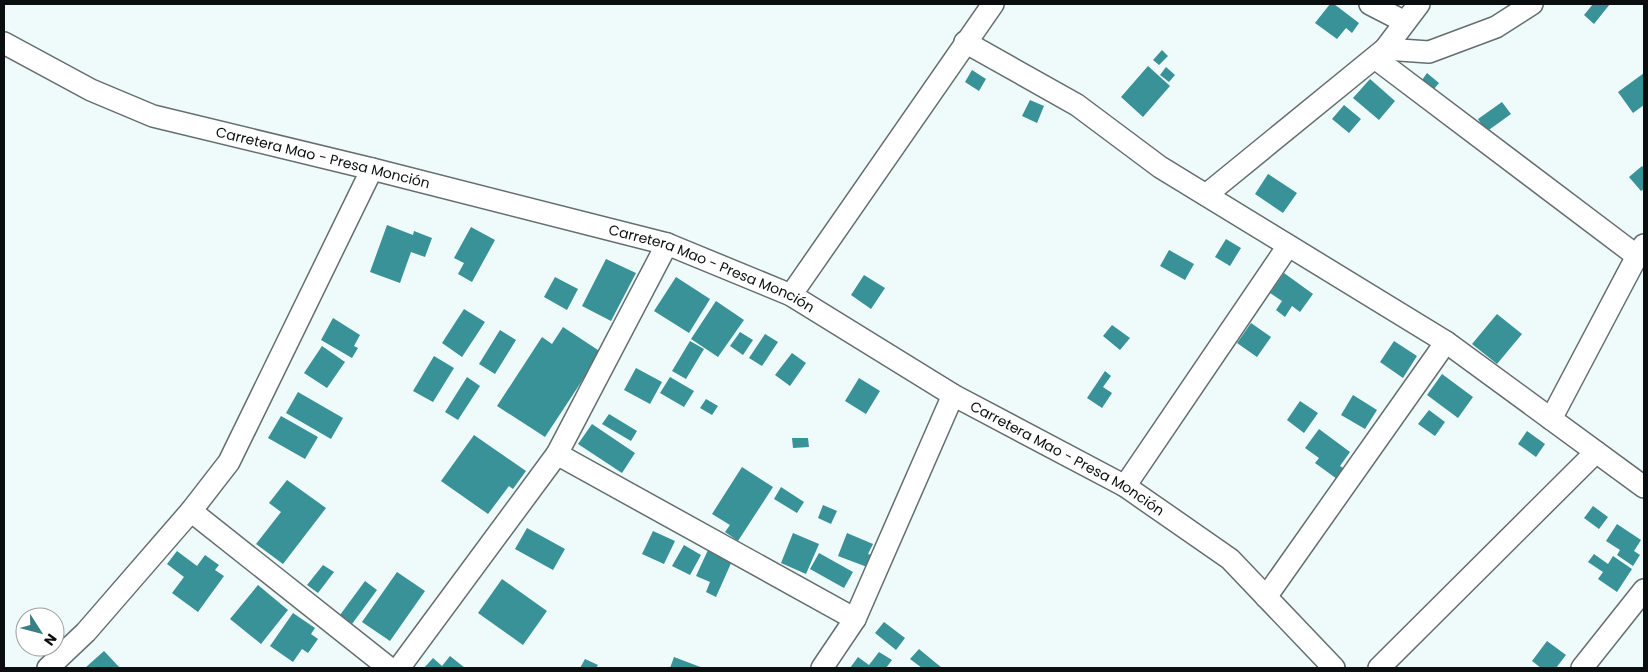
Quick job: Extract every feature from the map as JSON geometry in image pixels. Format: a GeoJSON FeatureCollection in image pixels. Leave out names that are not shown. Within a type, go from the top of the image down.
{"type":"FeatureCollection","features":[{"type":"Feature","properties":{"kind":"street"},"geometry":{"type":"LineString","coordinates":[[791,295],[993,4]]}},
{"type":"Feature","properties":{"kind":"street"},"geometry":{"type":"LineString","coordinates":[[1370,4],[1405,22]]}},
{"type":"Feature","properties":{"kind":"street"},"geometry":{"type":"LineString","coordinates":[[1206,195],[1380,54],[1418,4]]}},
{"type":"Feature","properties":{"kind":"street"},"geometry":{"type":"LineString","coordinates":[[1380,54],[1430,52],[1496,27],[1532,4]]}},
{"type":"Feature","properties":{"kind":"street"},"geometry":{"type":"LineString","coordinates":[[966,42],[1077,105],[1160,167],[1446,342],[1644,487]]}},
{"type":"Feature","properties":{"kind":"street","name":"Carretera Mao - Presa Monción"},"geometry":{"type":"LineString","coordinates":[[4,43],[91,90],[153,116],[668,244],[791,295],[954,395],[1125,486],[1230,559],[1334,668]]}},
{"type":"Feature","properties":{"kind":"street"},"geometry":{"type":"LineString","coordinates":[[1380,54],[1641,251],[1550,419]]}},
{"type":"Feature","properties":{"kind":"street"},"geometry":{"type":"LineString","coordinates":[[48,668],[86,632],[191,511],[229,462],[372,169]]}},
{"type":"Feature","properties":{"kind":"street"},"geometry":{"type":"LineString","coordinates":[[399,668],[557,454],[668,244]]}},
{"type":"Feature","properties":{"kind":"street"},"geometry":{"type":"LineString","coordinates":[[1125,486],[1288,246]]}},
{"type":"Feature","properties":{"kind":"street"},"geometry":{"type":"LineString","coordinates":[[1266,597],[1446,342]]}},
{"type":"Feature","properties":{"kind":"street"},"geometry":{"type":"LineString","coordinates":[[822,668],[855,618],[954,395]]}},
{"type":"Feature","properties":{"kind":"street"},"geometry":{"type":"LineString","coordinates":[[1379,668],[1596,452]]}},
{"type":"Feature","properties":{"kind":"street"},"geometry":{"type":"LineString","coordinates":[[557,454],[855,618]]}},
{"type":"Feature","properties":{"kind":"street"},"geometry":{"type":"LineString","coordinates":[[191,511],[389,668]]}},
{"type":"Feature","properties":{"kind":"street"},"geometry":{"type":"LineString","coordinates":[[1582,668],[1644,590]]}},
{"type":"Feature","properties":{"kind":"building"},"geometry":{"type":"Polygon","coordinates":[[[1330,4],[1334,4],[1359,23],[1352,33],[1346,28],[1337,39],[1315,23],[1330,4]]]}},
{"type":"Feature","properties":{"kind":"building"},"geometry":{"type":"Polygon","coordinates":[[[1593,4],[1610,4],[1594,24],[1584,15],[1593,4]]]}},
{"type":"Feature","properties":{"kind":"building"},"geometry":{"type":"Polygon","coordinates":[[[1162,50],[1168,56],[1159,65],[1153,60],[1162,50]]]}},
{"type":"Feature","properties":{"kind":"building"},"geometry":{"type":"Polygon","coordinates":[[[1148,66],[1170,86],[1143,117],[1121,97],[1148,66]]]}},
{"type":"Feature","properties":{"kind":"building"},"geometry":{"type":"Polygon","coordinates":[[[1166,67],[1175,75],[1169,82],[1160,75],[1166,67]]]}},
{"type":"Feature","properties":{"kind":"building"},"geometry":{"type":"Polygon","coordinates":[[[972,70],[986,79],[979,91],[965,82],[972,70]]]}},
{"type":"Feature","properties":{"kind":"building"},"geometry":{"type":"Polygon","coordinates":[[[1427,73],[1439,83],[1434,89],[1422,80],[1427,73]]]}},
{"type":"Feature","properties":{"kind":"building"},"geometry":{"type":"Polygon","coordinates":[[[1644,73],[1644,105],[1633,113],[1618,92],[1644,73]]]}},
{"type":"Feature","properties":{"kind":"building"},"geometry":{"type":"Polygon","coordinates":[[[1370,79],[1395,101],[1379,120],[1353,98],[1370,79]]]}},
{"type":"Feature","properties":{"kind":"building"},"geometry":{"type":"Polygon","coordinates":[[[1030,100],[1044,106],[1037,123],[1022,116],[1030,100]]]}},
{"type":"Feature","properties":{"kind":"building"},"geometry":{"type":"Polygon","coordinates":[[[1502,102],[1511,114],[1486,132],[1478,119],[1502,102]]]}},
{"type":"Feature","properties":{"kind":"building"},"geometry":{"type":"Polygon","coordinates":[[[1344,105],[1361,119],[1349,133],[1332,119],[1344,105]]]}},
{"type":"Feature","properties":{"kind":"building"},"geometry":{"type":"Polygon","coordinates":[[[1642,166],[1644,168],[1644,189],[1641,191],[1629,177],[1642,166]]]}},
{"type":"Feature","properties":{"kind":"building"},"geometry":{"type":"Polygon","coordinates":[[[1268,174],[1297,193],[1283,213],[1255,194],[1268,174]]]}},
{"type":"Feature","properties":{"kind":"building"},"geometry":{"type":"Polygon","coordinates":[[[387,225],[413,235],[414,231],[432,238],[425,257],[411,252],[400,283],[370,272],[387,225]]]}},
{"type":"Feature","properties":{"kind":"building"},"geometry":{"type":"Polygon","coordinates":[[[471,227],[495,240],[472,282],[458,274],[464,263],[454,258],[471,227]]]}},
{"type":"Feature","properties":{"kind":"building"},"geometry":{"type":"Polygon","coordinates":[[[1226,239],[1241,248],[1230,266],[1215,257],[1226,239]]]}},
{"type":"Feature","properties":{"kind":"building"},"geometry":{"type":"Polygon","coordinates":[[[1169,250],[1194,264],[1185,280],[1160,266],[1169,250]]]}},
{"type":"Feature","properties":{"kind":"building"},"geometry":{"type":"Polygon","coordinates":[[[606,259],[636,273],[611,321],[582,306],[606,259]]]}},
{"type":"Feature","properties":{"kind":"building"},"geometry":{"type":"Polygon","coordinates":[[[1284,273],[1313,294],[1300,312],[1292,306],[1285,317],[1276,310],[1282,301],[1270,293],[1284,273]]]}},
{"type":"Feature","properties":{"kind":"building"},"geometry":{"type":"Polygon","coordinates":[[[864,275],[885,288],[871,309],[851,295],[864,275]]]}},
{"type":"Feature","properties":{"kind":"building"},"geometry":{"type":"Polygon","coordinates":[[[555,277],[578,289],[567,310],[544,297],[555,277]]]}},
{"type":"Feature","properties":{"kind":"building"},"geometry":{"type":"Polygon","coordinates":[[[676,277],[710,299],[689,333],[654,311],[676,277]]]}},
{"type":"Feature","properties":{"kind":"building"},"geometry":{"type":"Polygon","coordinates":[[[716,301],[744,320],[718,357],[691,339],[716,301]]]}},
{"type":"Feature","properties":{"kind":"building"},"geometry":{"type":"Polygon","coordinates":[[[464,309],[485,322],[462,357],[442,343],[464,309]]]}},
{"type":"Feature","properties":{"kind":"building"},"geometry":{"type":"Polygon","coordinates":[[[1497,314],[1522,334],[1497,364],[1472,344],[1497,314]]]}},
{"type":"Feature","properties":{"kind":"building"},"geometry":{"type":"Polygon","coordinates":[[[333,318],[360,335],[354,346],[358,348],[352,358],[321,340],[333,318]]]}},
{"type":"Feature","properties":{"kind":"building"},"geometry":{"type":"Polygon","coordinates":[[[1251,323],[1271,337],[1257,357],[1237,343],[1251,323]]]}},
{"type":"Feature","properties":{"kind":"building"},"geometry":{"type":"Polygon","coordinates":[[[1112,325],[1130,338],[1120,350],[1103,336],[1112,325]]]}},
{"type":"Feature","properties":{"kind":"building"},"geometry":{"type":"Polygon","coordinates":[[[563,327],[601,352],[545,437],[497,406],[542,337],[552,344],[563,327]]]}},
{"type":"Feature","properties":{"kind":"building"},"geometry":{"type":"Polygon","coordinates":[[[500,330],[516,340],[495,374],[479,364],[500,330]]]}},
{"type":"Feature","properties":{"kind":"building"},"geometry":{"type":"Polygon","coordinates":[[[740,332],[753,340],[743,355],[730,346],[740,332]]]}},
{"type":"Feature","properties":{"kind":"building"},"geometry":{"type":"Polygon","coordinates":[[[765,334],[778,342],[762,366],[749,358],[765,334]]]}},
{"type":"Feature","properties":{"kind":"building"},"geometry":{"type":"Polygon","coordinates":[[[690,341],[704,349],[686,379],[672,371],[690,341]]]}},
{"type":"Feature","properties":{"kind":"building"},"geometry":{"type":"Polygon","coordinates":[[[1394,341],[1417,356],[1403,378],[1380,362],[1394,341]]]}},
{"type":"Feature","properties":{"kind":"building"},"geometry":{"type":"Polygon","coordinates":[[[322,346],[345,362],[327,388],[304,373],[322,346]]]}},
{"type":"Feature","properties":{"kind":"building"},"geometry":{"type":"Polygon","coordinates":[[[792,353],[806,363],[790,386],[775,375],[792,353]]]}},
{"type":"Feature","properties":{"kind":"building"},"geometry":{"type":"Polygon","coordinates":[[[434,356],[454,368],[433,402],[413,391],[434,356]]]}},
{"type":"Feature","properties":{"kind":"building"},"geometry":{"type":"Polygon","coordinates":[[[636,368],[662,382],[650,404],[624,390],[636,368]]]}},
{"type":"Feature","properties":{"kind":"building"},"geometry":{"type":"Polygon","coordinates":[[[1105,371],[1111,376],[1103,387],[1112,393],[1102,408],[1087,398],[1105,371]]]}},
{"type":"Feature","properties":{"kind":"building"},"geometry":{"type":"Polygon","coordinates":[[[1442,374],[1473,397],[1458,418],[1427,395],[1442,374]]]}},
{"type":"Feature","properties":{"kind":"building"},"geometry":{"type":"Polygon","coordinates":[[[467,377],[480,386],[458,420],[445,412],[467,377]]]}},
{"type":"Feature","properties":{"kind":"building"},"geometry":{"type":"Polygon","coordinates":[[[670,377],[694,391],[684,407],[660,393],[670,377]]]}},
{"type":"Feature","properties":{"kind":"building"},"geometry":{"type":"Polygon","coordinates":[[[859,378],[880,391],[866,414],[845,401],[859,378]]]}},
{"type":"Feature","properties":{"kind":"building"},"geometry":{"type":"Polygon","coordinates":[[[298,392],[343,418],[331,439],[286,413],[298,392]]]}},
{"type":"Feature","properties":{"kind":"building"},"geometry":{"type":"Polygon","coordinates":[[[1353,395],[1377,410],[1365,429],[1341,415],[1353,395]]]}},
{"type":"Feature","properties":{"kind":"building"},"geometry":{"type":"Polygon","coordinates":[[[706,399],[718,406],[712,415],[700,408],[706,399]]]}},
{"type":"Feature","properties":{"kind":"building"},"geometry":{"type":"Polygon","coordinates":[[[1300,401],[1318,413],[1304,433],[1287,420],[1300,401]]]}},
{"type":"Feature","properties":{"kind":"building"},"geometry":{"type":"Polygon","coordinates":[[[1429,410],[1445,422],[1435,436],[1418,424],[1429,410]]]}},
{"type":"Feature","properties":{"kind":"building"},"geometry":{"type":"Polygon","coordinates":[[[609,414],[637,431],[631,441],[602,424],[609,414]]]}},
{"type":"Feature","properties":{"kind":"building"},"geometry":{"type":"Polygon","coordinates":[[[281,416],[318,437],[305,459],[268,438],[281,416]]]}},
{"type":"Feature","properties":{"kind":"building"},"geometry":{"type":"Polygon","coordinates":[[[592,424],[635,453],[622,473],[578,444],[592,424]]]}},
{"type":"Feature","properties":{"kind":"building"},"geometry":{"type":"Polygon","coordinates":[[[1319,429],[1350,452],[1340,466],[1345,469],[1337,479],[1315,463],[1319,458],[1305,448],[1319,429]]]}},
{"type":"Feature","properties":{"kind":"building"},"geometry":{"type":"Polygon","coordinates":[[[1527,431],[1545,444],[1536,457],[1518,444],[1527,431]]]}},
{"type":"Feature","properties":{"kind":"building"},"geometry":{"type":"Polygon","coordinates":[[[474,435],[526,471],[513,489],[509,486],[488,514],[441,481],[474,435]]]}},
{"type":"Feature","properties":{"kind":"building"},"geometry":{"type":"Polygon","coordinates":[[[792,438],[808,438],[809,447],[793,448],[792,438]]]}},
{"type":"Feature","properties":{"kind":"building"},"geometry":{"type":"Polygon","coordinates":[[[742,467],[773,487],[738,541],[725,532],[730,525],[712,514],[742,467]]]}},
{"type":"Feature","properties":{"kind":"building"},"geometry":{"type":"Polygon","coordinates":[[[287,480],[326,508],[283,564],[256,544],[281,512],[269,503],[287,480]]]}},
{"type":"Feature","properties":{"kind":"building"},"geometry":{"type":"Polygon","coordinates":[[[781,487],[804,502],[797,513],[774,499],[781,487]]]}},
{"type":"Feature","properties":{"kind":"building"},"geometry":{"type":"Polygon","coordinates":[[[823,505],[837,511],[831,524],[818,518],[823,505]]]}},
{"type":"Feature","properties":{"kind":"building"},"geometry":{"type":"Polygon","coordinates":[[[1593,506],[1608,517],[1599,529],[1584,518],[1593,506]]]}},
{"type":"Feature","properties":{"kind":"building"},"geometry":{"type":"Polygon","coordinates":[[[1617,524],[1641,540],[1634,551],[1640,555],[1633,566],[1617,555],[1620,550],[1606,541],[1617,524]]]}},
{"type":"Feature","properties":{"kind":"building"},"geometry":{"type":"Polygon","coordinates":[[[527,528],[565,549],[553,570],[515,549],[527,528]]]}},
{"type":"Feature","properties":{"kind":"building"},"geometry":{"type":"Polygon","coordinates":[[[653,531],[675,541],[664,564],[642,554],[653,531]]]}},
{"type":"Feature","properties":{"kind":"building"},"geometry":{"type":"Polygon","coordinates":[[[793,533],[819,544],[806,574],[781,563],[793,533]]]}},
{"type":"Feature","properties":{"kind":"building"},"geometry":{"type":"Polygon","coordinates":[[[847,533],[873,544],[868,554],[872,555],[867,567],[838,556],[847,533]]]}},
{"type":"Feature","properties":{"kind":"building"},"geometry":{"type":"Polygon","coordinates":[[[684,545],[701,555],[690,575],[672,566],[684,545]]]}},
{"type":"Feature","properties":{"kind":"building"},"geometry":{"type":"Polygon","coordinates":[[[708,550],[732,561],[716,597],[706,592],[710,582],[696,576],[708,550]]]}},
{"type":"Feature","properties":{"kind":"building"},"geometry":{"type":"Polygon","coordinates":[[[177,551],[197,566],[205,555],[219,565],[215,570],[224,576],[198,612],[172,593],[184,577],[167,564],[177,551]]]}},
{"type":"Feature","properties":{"kind":"building"},"geometry":{"type":"Polygon","coordinates":[[[819,553],[853,572],[844,588],[810,569],[819,553]]]}},
{"type":"Feature","properties":{"kind":"building"},"geometry":{"type":"Polygon","coordinates":[[[1594,554],[1608,564],[1613,556],[1632,569],[1617,592],[1598,579],[1603,572],[1588,562],[1594,554]]]}},
{"type":"Feature","properties":{"kind":"building"},"geometry":{"type":"Polygon","coordinates":[[[323,565],[334,572],[318,593],[307,585],[323,565]]]}},
{"type":"Feature","properties":{"kind":"building"},"geometry":{"type":"Polygon","coordinates":[[[397,572],[425,591],[390,641],[362,622],[397,572]]]}},
{"type":"Feature","properties":{"kind":"building"},"geometry":{"type":"Polygon","coordinates":[[[502,579],[547,611],[523,645],[478,613],[502,579]]]}},
{"type":"Feature","properties":{"kind":"building"},"geometry":{"type":"Polygon","coordinates":[[[365,581],[377,590],[352,624],[340,615],[365,581]]]}},
{"type":"Feature","properties":{"kind":"building"},"geometry":{"type":"Polygon","coordinates":[[[258,585],[288,610],[261,644],[230,619],[258,585]]]}},
{"type":"Feature","properties":{"kind":"building"},"geometry":{"type":"Polygon","coordinates":[[[293,613],[315,628],[311,634],[318,639],[308,653],[302,649],[293,662],[270,646],[293,613]]]}},
{"type":"Feature","properties":{"kind":"building"},"geometry":{"type":"Polygon","coordinates":[[[884,622],[905,638],[896,650],[875,633],[884,622]]]}},
{"type":"Feature","properties":{"kind":"building"},"geometry":{"type":"Polygon","coordinates":[[[1547,641],[1566,655],[1556,668],[1541,668],[1532,661],[1547,641]]]}},
{"type":"Feature","properties":{"kind":"building"},"geometry":{"type":"Polygon","coordinates":[[[919,649],[942,668],[922,668],[910,659],[919,649]]]}},
{"type":"Feature","properties":{"kind":"building"},"geometry":{"type":"Polygon","coordinates":[[[104,651],[120,668],[85,668],[104,651]]]}},
{"type":"Feature","properties":{"kind":"building"},"geometry":{"type":"Polygon","coordinates":[[[879,652],[892,660],[886,668],[850,668],[858,657],[869,665],[879,652]]]}},
{"type":"Feature","properties":{"kind":"building"},"geometry":{"type":"Polygon","coordinates":[[[450,656],[465,668],[424,668],[433,658],[442,666],[450,656]]]}},
{"type":"Feature","properties":{"kind":"building"},"geometry":{"type":"Polygon","coordinates":[[[674,657],[703,668],[670,668],[674,657]]]}},
{"type":"Feature","properties":{"kind":"building"},"geometry":{"type":"Polygon","coordinates":[[[585,659],[598,665],[596,668],[580,668],[585,659]]]}}]}
